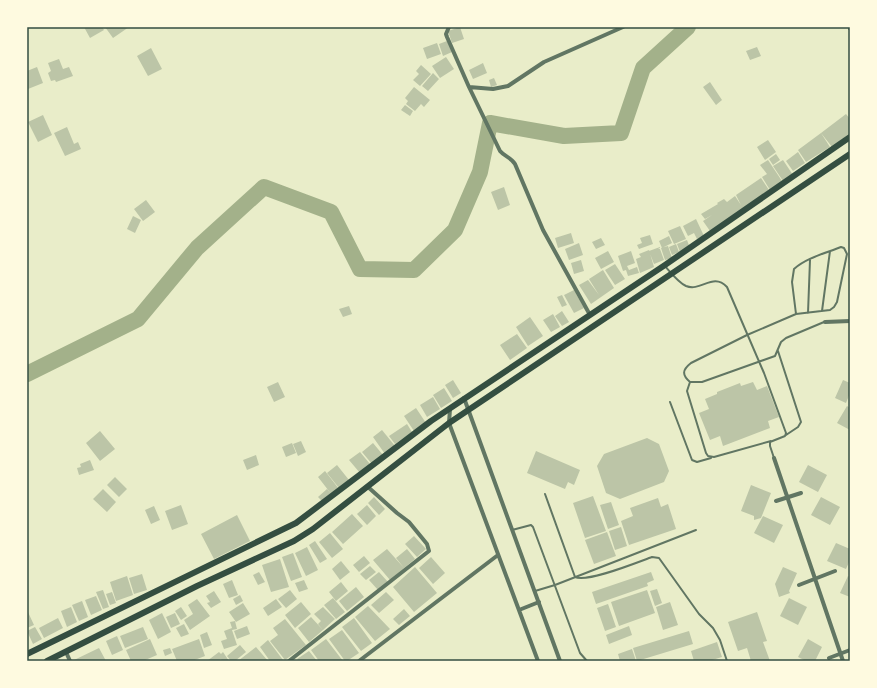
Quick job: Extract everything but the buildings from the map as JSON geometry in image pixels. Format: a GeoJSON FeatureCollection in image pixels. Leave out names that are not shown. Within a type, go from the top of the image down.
{"type":"FeatureCollection","features":[{"type":"Feature","properties":{"kind":"highway"},"geometry":{"type":"LineString","coordinates":[[27,654],[296,523],[464,398],[665,266],[850,137]]}},
{"type":"Feature","properties":{"kind":"highway"},"geometry":{"type":"LineString","coordinates":[[47,661],[197,586],[294,541],[313,529],[449,423],[850,154]]}},
{"type":"Feature","properties":{"kind":"highway"},"geometry":{"type":"LineString","coordinates":[[191,574],[197,586]]}},
{"type":"Feature","properties":{"kind":"street"},"geometry":{"type":"LineString","coordinates":[[449,27],[446,34],[447,37],[476,103],[504,155],[512,159],[515,164],[543,230],[590,315]]}},
{"type":"Feature","properties":{"kind":"street"},"geometry":{"type":"LineString","coordinates":[[469,87],[493,89],[508,86],[544,62],[623,27]]}},
{"type":"Feature","properties":{"kind":"street"},"geometry":{"type":"LineString","coordinates":[[825,322],[850,321]]}},
{"type":"Feature","properties":{"kind":"street"},"geometry":{"type":"LineString","coordinates":[[464,398],[560,661]]}},
{"type":"Feature","properties":{"kind":"street"},"geometry":{"type":"LineString","coordinates":[[450,408],[449,423],[538,661]]}},
{"type":"Feature","properties":{"kind":"street"},"geometry":{"type":"LineString","coordinates":[[774,458],[843,661]]}},
{"type":"Feature","properties":{"kind":"street"},"geometry":{"type":"LineString","coordinates":[[289,661],[429,551],[427,544],[409,522],[368,487]]}},
{"type":"Feature","properties":{"kind":"street"},"geometry":{"type":"LineString","coordinates":[[776,501],[801,493]]}},
{"type":"Feature","properties":{"kind":"street"},"geometry":{"type":"LineString","coordinates":[[359,661],[498,555]]}},
{"type":"Feature","properties":{"kind":"street"},"geometry":{"type":"LineString","coordinates":[[799,585],[835,571]]}},
{"type":"Feature","properties":{"kind":"street"},"geometry":{"type":"LineString","coordinates":[[519,610],[539,602]]}},
{"type":"Feature","properties":{"kind":"street"},"geometry":{"type":"LineString","coordinates":[[829,658],[850,650]]}},
{"type":"Feature","properties":{"kind":"street"},"geometry":{"type":"LineString","coordinates":[[66,652],[70,661]]}},
{"type":"Feature","properties":{"kind":"lane"},"geometry":{"type":"LineString","coordinates":[[690,382],[684,374],[685,367],[691,363],[747,335],[796,314],[830,310],[834,307],[837,302],[847,254],[846,250],[841,247],[797,266],[793,272],[792,282],[796,314]]}},
{"type":"Feature","properties":{"kind":"lane"},"geometry":{"type":"LineString","coordinates":[[822,311],[830,251]]}},
{"type":"Feature","properties":{"kind":"lane"},"geometry":{"type":"LineString","coordinates":[[808,313],[810,260]]}},
{"type":"Feature","properties":{"kind":"lane"},"geometry":{"type":"LineString","coordinates":[[665,266],[671,274],[685,286],[694,287],[720,281],[727,287],[764,373],[786,435]]}},
{"type":"Feature","properties":{"kind":"lane"},"geometry":{"type":"LineString","coordinates":[[690,382],[702,382],[775,356],[781,342],[790,335],[825,322]]}},
{"type":"Feature","properties":{"kind":"lane"},"geometry":{"type":"LineString","coordinates":[[670,402],[692,460],[696,462],[772,441],[786,435],[798,427],[801,422],[778,351]]}},
{"type":"Feature","properties":{"kind":"lane"},"geometry":{"type":"LineString","coordinates":[[690,382],[687,391],[704,446],[708,456],[714,457]]}},
{"type":"Feature","properties":{"kind":"lane"},"geometry":{"type":"LineString","coordinates":[[772,441],[770,442],[770,446],[774,458]]}},
{"type":"Feature","properties":{"kind":"lane"},"geometry":{"type":"LineString","coordinates":[[545,494],[575,577]]}},
{"type":"Feature","properties":{"kind":"lane"},"geometry":{"type":"LineString","coordinates":[[512,530],[527,525],[534,527],[580,653],[587,661]]}},
{"type":"Feature","properties":{"kind":"lane"},"geometry":{"type":"LineString","coordinates":[[535,591],[555,585],[696,530]]}},
{"type":"Feature","properties":{"kind":"lane"},"geometry":{"type":"LineString","coordinates":[[575,577],[580,579],[597,576],[652,557],[659,558],[699,614],[713,628],[720,640],[727,661]]}},
{"type":"Feature","properties":{"kind":"waterway"},"geometry":{"type":"LineString","coordinates":[[27,374],[138,319],[197,248],[264,187],[331,212],[360,269],[414,270],[455,230],[480,172],[490,123],[564,136],[621,133],[643,68],[688,27]]}}]}
